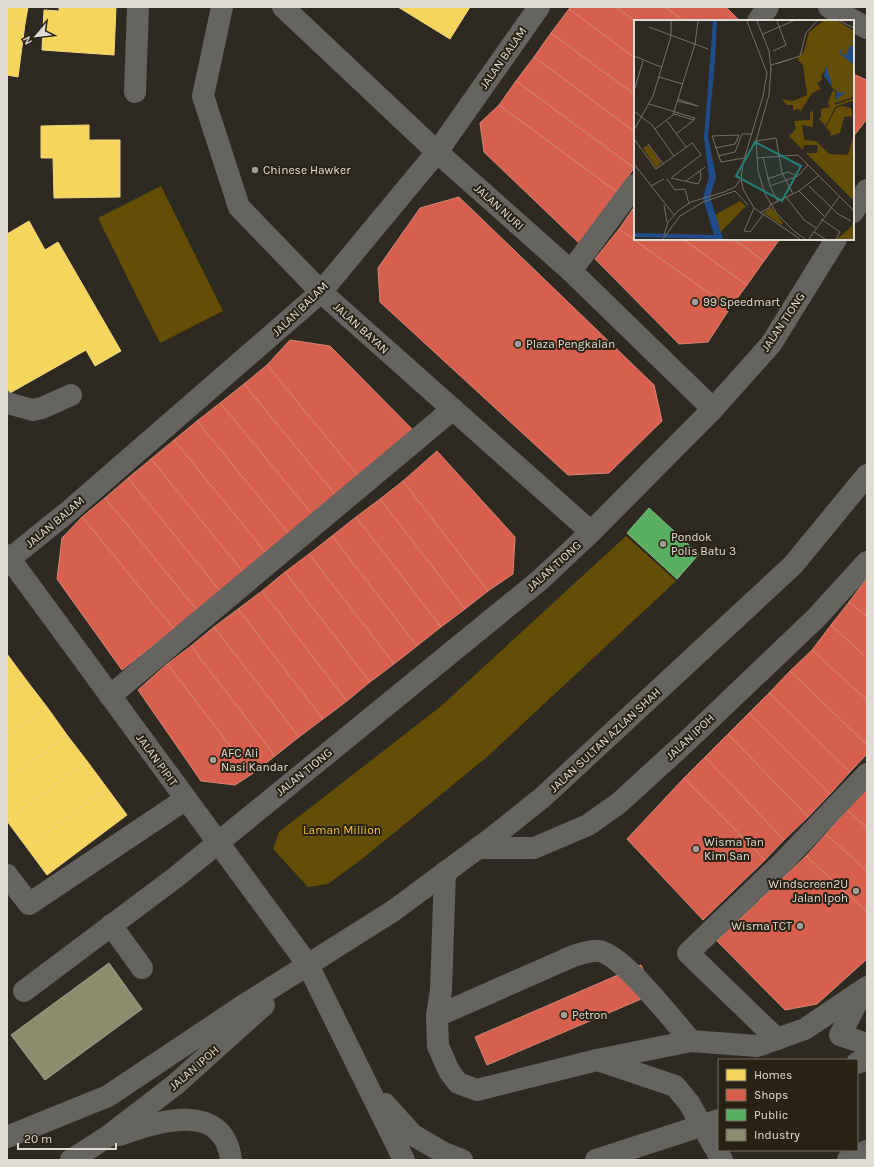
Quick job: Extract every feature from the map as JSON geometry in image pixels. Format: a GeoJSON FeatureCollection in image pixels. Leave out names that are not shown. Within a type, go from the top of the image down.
{"type":"FeatureCollection","features":[{"type":"Feature","properties":{"kind":"main road","name":"JALAN SULTAN AZLAN SHAH"},"geometry":{"type":"LineString","coordinates":[[308,965],[393,911],[478,848],[543,797],[793,565],[867,475]]}},
{"type":"Feature","properties":{"kind":"main road"},"geometry":{"type":"LineString","coordinates":[[7,1137],[108,1096],[308,965],[404,1160]]}},
{"type":"Feature","properties":{"kind":"main road","name":"JALAN IPOH"},"geometry":{"type":"LineString","coordinates":[[72,1160],[176,1084],[308,965]]}},
{"type":"Feature","properties":{"kind":"main road"},"geometry":{"type":"LineString","coordinates":[[370,1089],[413,1135],[444,1153],[462,1160]]}},
{"type":"Feature","properties":{"kind":"main road"},"geometry":{"type":"LineString","coordinates":[[93,1146],[144,1126],[167,1120],[188,1119],[208,1124],[219,1131],[230,1149],[231,1160]]}},
{"type":"Feature","properties":{"kind":"main road"},"geometry":{"type":"LineString","coordinates":[[596,1160],[711,1123]]}},
{"type":"Feature","properties":{"kind":"street"},"geometry":{"type":"LineString","coordinates":[[134,92],[138,7]]}},
{"type":"Feature","properties":{"kind":"street","name":"JALAN BAYAN"},"geometry":{"type":"LineString","coordinates":[[222,7],[203,96],[240,207],[321,292],[591,532]]}},
{"type":"Feature","properties":{"kind":"street","name":"JALAN NURI"},"geometry":{"type":"LineString","coordinates":[[282,7],[437,152],[571,271],[713,409]]}},
{"type":"Feature","properties":{"kind":"street","name":"JALAN BALAM"},"geometry":{"type":"LineString","coordinates":[[8,559],[69,511],[321,292],[437,152],[539,7]]}},
{"type":"Feature","properties":{"kind":"street"},"geometry":{"type":"LineString","coordinates":[[759,20],[768,7]]}},
{"type":"Feature","properties":{"kind":"street"},"geometry":{"type":"LineString","coordinates":[[829,7],[853,20]]}},
{"type":"Feature","properties":{"kind":"street"},"geometry":{"type":"LineString","coordinates":[[854,21],[867,28]]}},
{"type":"Feature","properties":{"kind":"street"},"geometry":{"type":"LineString","coordinates":[[571,271],[634,186]]}},
{"type":"Feature","properties":{"kind":"street"},"geometry":{"type":"LineString","coordinates":[[854,210],[867,190]]}},
{"type":"Feature","properties":{"kind":"street","name":"JALAN TIONG"},"geometry":{"type":"LineString","coordinates":[[24,991],[176,877],[540,580],[591,532],[713,409],[771,344],[835,240]]}},
{"type":"Feature","properties":{"kind":"street"},"geometry":{"type":"LineString","coordinates":[[7,403],[33,410],[42,408],[71,395]]}},
{"type":"Feature","properties":{"kind":"street"},"geometry":{"type":"LineString","coordinates":[[110,696],[453,409]]}},
{"type":"Feature","properties":{"kind":"street","name":"JALAN PIPIT"},"geometry":{"type":"LineString","coordinates":[[8,559],[219,842],[308,965]]}},
{"type":"Feature","properties":{"kind":"street","name":"JALAN IPOH"},"geometry":{"type":"LineString","coordinates":[[478,848],[534,848],[588,825],[619,803],[688,740],[816,618],[867,562]]}},
{"type":"Feature","properties":{"kind":"street"},"geometry":{"type":"LineString","coordinates":[[777,1038],[688,953],[780,865],[867,774]]}},
{"type":"Feature","properties":{"kind":"street"},"geometry":{"type":"LineString","coordinates":[[7,875],[29,904],[186,799]]}},
{"type":"Feature","properties":{"kind":"street"},"geometry":{"type":"LineString","coordinates":[[445,872],[441,990],[437,1016],[438,1046],[449,1071],[458,1083],[476,1090],[597,1060],[692,1041],[756,1046],[805,1029],[865,989]]}},
{"type":"Feature","properties":{"kind":"street"},"geometry":{"type":"LineString","coordinates":[[111,925],[142,968]]}},
{"type":"Feature","properties":{"kind":"street"},"geometry":{"type":"LineString","coordinates":[[437,1016],[583,952],[599,951],[611,955],[625,966],[692,1041]]}},
{"type":"Feature","properties":{"kind":"street"},"geometry":{"type":"LineString","coordinates":[[865,989],[840,1035],[867,1044]]}},
{"type":"Feature","properties":{"kind":"street"},"geometry":{"type":"LineString","coordinates":[[597,1060],[676,1086],[689,1103],[711,1123],[718,1147]]}},
{"type":"Feature","properties":{"kind":"street"},"geometry":{"type":"LineString","coordinates":[[848,1160],[867,1152]]}},
{"type":"Feature","properties":{"kind":"green space"},"geometry":{"type":"Polygon","coordinates":[[[161,186],[223,311],[160,343],[98,218],[161,186]]]}},
{"type":"Feature","properties":{"kind":"green space","name":"Laman Million"},"geometry":{"type":"Polygon","coordinates":[[[626,536],[676,581],[487,757],[362,859],[328,884],[308,887],[273,849],[279,832],[440,707],[626,536]]]}},
{"type":"Feature","properties":{"kind":"building: Homes"},"geometry":{"type":"Polygon","coordinates":[[[7,7],[28,7],[25,24],[7,21],[7,7]]]}},
{"type":"Feature","properties":{"kind":"building: Homes"},"geometry":{"type":"Polygon","coordinates":[[[59,7],[116,7],[114,55],[42,50],[44,10],[59,11],[59,7]]]}},
{"type":"Feature","properties":{"kind":"building: Homes"},"geometry":{"type":"Polygon","coordinates":[[[398,7],[470,7],[450,39],[398,7]]]}},
{"type":"Feature","properties":{"kind":"building: Homes"},"geometry":{"type":"Polygon","coordinates":[[[7,21],[25,24],[18,77],[7,75],[7,21]]]}},
{"type":"Feature","properties":{"kind":"building: Homes"},"geometry":{"type":"Polygon","coordinates":[[[89,125],[89,140],[120,140],[120,197],[54,198],[53,158],[41,158],[41,126],[89,125]]]}},
{"type":"Feature","properties":{"kind":"building: Homes"},"geometry":{"type":"Polygon","coordinates":[[[29,221],[45,250],[58,242],[121,351],[95,366],[86,350],[10,393],[7,387],[7,234],[29,221]]]}},
{"type":"Feature","properties":{"kind":"building: Homes"},"geometry":{"type":"Polygon","coordinates":[[[7,654],[27,681],[7,695],[7,654]]]}},
{"type":"Feature","properties":{"kind":"building: Homes"},"geometry":{"type":"Polygon","coordinates":[[[27,681],[47,707],[7,737],[7,695],[27,681]]]}},
{"type":"Feature","properties":{"kind":"building: Homes"},"geometry":{"type":"Polygon","coordinates":[[[47,707],[67,735],[7,779],[7,737],[47,707]]]}},
{"type":"Feature","properties":{"kind":"building: Homes"},"geometry":{"type":"Polygon","coordinates":[[[67,735],[87,761],[7,821],[7,779],[67,735]]]}},
{"type":"Feature","properties":{"kind":"building: Homes"},"geometry":{"type":"Polygon","coordinates":[[[87,761],[107,788],[27,848],[7,821],[87,761]]]}},
{"type":"Feature","properties":{"kind":"building: Homes"},"geometry":{"type":"Polygon","coordinates":[[[107,788],[127,815],[47,875],[27,848],[107,788]]]}},
{"type":"Feature","properties":{"kind":"building: Shops"},"geometry":{"type":"Polygon","coordinates":[[[571,7],[616,7],[634,20],[634,57],[569,9],[571,7]]]}},
{"type":"Feature","properties":{"kind":"building: Shops"},"geometry":{"type":"Polygon","coordinates":[[[616,7],[665,7],[683,20],[634,20],[616,7]]]}},
{"type":"Feature","properties":{"kind":"building: Shops"},"geometry":{"type":"Polygon","coordinates":[[[665,7],[726,7],[739,20],[683,20],[665,7]]]}},
{"type":"Feature","properties":{"kind":"building: Shops"},"geometry":{"type":"Polygon","coordinates":[[[569,9],[634,57],[634,94],[551,33],[569,9]]]}},
{"type":"Feature","properties":{"kind":"building: Shops"},"geometry":{"type":"Polygon","coordinates":[[[551,33],[634,94],[634,131],[534,57],[551,33]]]}},
{"type":"Feature","properties":{"kind":"building: Shops"},"geometry":{"type":"Polygon","coordinates":[[[534,57],[634,131],[634,168],[516,81],[534,57]]]}},
{"type":"Feature","properties":{"kind":"building: Shops"},"geometry":{"type":"Polygon","coordinates":[[[854,74],[867,80],[867,119],[854,136],[854,74]]]}},
{"type":"Feature","properties":{"kind":"building: Shops"},"geometry":{"type":"Polygon","coordinates":[[[516,81],[634,168],[617,192],[499,105],[516,81]]]}},
{"type":"Feature","properties":{"kind":"building: Shops"},"geometry":{"type":"Polygon","coordinates":[[[499,105],[617,192],[580,244],[484,152],[480,123],[499,105]]]}},
{"type":"Feature","properties":{"kind":"building: Shops","name":"Plaza Pengkalan"},"geometry":{"type":"Polygon","coordinates":[[[459,197],[654,385],[662,421],[609,473],[568,475],[380,302],[378,268],[420,208],[459,197]]]}},
{"type":"Feature","properties":{"kind":"building: Shops"},"geometry":{"type":"Polygon","coordinates":[[[634,207],[634,240],[619,229],[634,207]]]}},
{"type":"Feature","properties":{"kind":"building: Shops"},"geometry":{"type":"Polygon","coordinates":[[[619,229],[730,308],[708,342],[679,344],[595,259],[619,229]]]}},
{"type":"Feature","properties":{"kind":"building: Shops"},"geometry":{"type":"Polygon","coordinates":[[[634,240],[684,240],[747,285],[730,308],[634,240]]]}},
{"type":"Feature","properties":{"kind":"building: Shops"},"geometry":{"type":"Polygon","coordinates":[[[684,240],[734,240],[764,261],[747,285],[684,240]]]}},
{"type":"Feature","properties":{"kind":"building: Shops"},"geometry":{"type":"Polygon","coordinates":[[[734,240],[779,240],[764,261],[734,240]]]}},
{"type":"Feature","properties":{"kind":"building: Shops"},"geometry":{"type":"Polygon","coordinates":[[[290,340],[330,346],[415,432],[359,477],[267,365],[290,340]]]}},
{"type":"Feature","properties":{"kind":"building: Shops"},"geometry":{"type":"Polygon","coordinates":[[[267,365],[359,477],[336,496],[244,384],[267,365]]]}},
{"type":"Feature","properties":{"kind":"building: Shops"},"geometry":{"type":"Polygon","coordinates":[[[244,384],[336,496],[312,514],[220,403],[244,384]]]}},
{"type":"Feature","properties":{"kind":"building: Shops"},"geometry":{"type":"Polygon","coordinates":[[[220,403],[312,514],[289,534],[197,421],[220,403]]]}},
{"type":"Feature","properties":{"kind":"building: Shops"},"geometry":{"type":"Polygon","coordinates":[[[197,421],[289,534],[266,553],[174,440],[197,421]]]}},
{"type":"Feature","properties":{"kind":"building: Shops"},"geometry":{"type":"Polygon","coordinates":[[[174,440],[266,553],[243,572],[151,459],[174,440]]]}},
{"type":"Feature","properties":{"kind":"building: Shops"},"geometry":{"type":"Polygon","coordinates":[[[437,451],[515,537],[513,574],[488,591],[403,481],[437,451]]]}},
{"type":"Feature","properties":{"kind":"building: Shops"},"geometry":{"type":"Polygon","coordinates":[[[151,459],[243,572],[220,591],[128,478],[151,459]]]}},
{"type":"Feature","properties":{"kind":"building: Shops"},"geometry":{"type":"Polygon","coordinates":[[[128,478],[220,591],[197,610],[105,498],[128,478]]]}},
{"type":"Feature","properties":{"kind":"building: Shops"},"geometry":{"type":"Polygon","coordinates":[[[403,481],[488,591],[465,609],[380,499],[403,481]]]}},
{"type":"Feature","properties":{"kind":"building: Shops"},"geometry":{"type":"Polygon","coordinates":[[[105,498],[197,610],[174,629],[82,517],[105,498]]]}},
{"type":"Feature","properties":{"kind":"building: Shops"},"geometry":{"type":"Polygon","coordinates":[[[380,499],[465,609],[441,627],[356,517],[380,499]]]}},
{"type":"Feature","properties":{"kind":"building: Shops"},"geometry":{"type":"Polygon","coordinates":[[[82,517],[174,629],[122,670],[57,579],[62,538],[82,517]]]}},
{"type":"Feature","properties":{"kind":"building: Shops"},"geometry":{"type":"Polygon","coordinates":[[[356,517],[441,627],[417,646],[332,536],[356,517]]]}},
{"type":"Feature","properties":{"kind":"building: Shops"},"geometry":{"type":"Polygon","coordinates":[[[332,536],[417,646],[394,664],[309,554],[332,536]]]}},
{"type":"Feature","properties":{"kind":"building: Shops"},"geometry":{"type":"Polygon","coordinates":[[[309,554],[394,664],[370,682],[285,572],[309,554]]]}},
{"type":"Feature","properties":{"kind":"building: Shops"},"geometry":{"type":"Polygon","coordinates":[[[285,572],[370,682],[347,701],[262,591],[285,572]]]}},
{"type":"Feature","properties":{"kind":"building: Shops"},"geometry":{"type":"Polygon","coordinates":[[[867,578],[867,617],[849,602],[867,578]]]}},
{"type":"Feature","properties":{"kind":"building: Shops"},"geometry":{"type":"Polygon","coordinates":[[[262,591],[347,701],[323,719],[238,609],[262,591]]]}},
{"type":"Feature","properties":{"kind":"building: Shops"},"geometry":{"type":"Polygon","coordinates":[[[849,602],[867,617],[867,658],[831,625],[849,602]]]}},
{"type":"Feature","properties":{"kind":"building: Shops"},"geometry":{"type":"Polygon","coordinates":[[[238,609],[323,719],[299,737],[214,627],[238,609]]]}},
{"type":"Feature","properties":{"kind":"building: Shops"},"geometry":{"type":"Polygon","coordinates":[[[831,625],[867,658],[867,700],[812,650],[831,625]]]}},
{"type":"Feature","properties":{"kind":"building: Shops"},"geometry":{"type":"Polygon","coordinates":[[[214,627],[299,737],[275,756],[191,646],[214,627]]]}},
{"type":"Feature","properties":{"kind":"building: Shops"},"geometry":{"type":"Polygon","coordinates":[[[191,646],[275,756],[252,774],[167,664],[191,646]]]}},
{"type":"Feature","properties":{"kind":"building: Shops"},"geometry":{"type":"Polygon","coordinates":[[[812,650],[867,700],[867,745],[790,671],[812,650]]]}},
{"type":"Feature","properties":{"kind":"building: Shops"},"geometry":{"type":"Polygon","coordinates":[[[167,664],[252,774],[235,785],[201,781],[138,690],[167,664]]]}},
{"type":"Feature","properties":{"kind":"building: Shops"},"geometry":{"type":"Polygon","coordinates":[[[790,671],[867,745],[867,754],[850,772],[769,693],[790,671]]]}},
{"type":"Feature","properties":{"kind":"building: Shops"},"geometry":{"type":"Polygon","coordinates":[[[769,693],[850,772],[830,794],[749,713],[769,693]]]}},
{"type":"Feature","properties":{"kind":"building: Shops"},"geometry":{"type":"Polygon","coordinates":[[[749,713],[830,794],[808,817],[728,734],[749,713]]]}},
{"type":"Feature","properties":{"kind":"building: Shops"},"geometry":{"type":"Polygon","coordinates":[[[728,734],[808,817],[784,840],[705,757],[728,734]]]}},
{"type":"Feature","properties":{"kind":"building: Shops"},"geometry":{"type":"Polygon","coordinates":[[[705,757],[784,840],[765,860],[684,778],[705,757]]]}},
{"type":"Feature","properties":{"kind":"building: Shops","name":"Wisma Tan Kim San"},"geometry":{"type":"Polygon","coordinates":[[[684,778],[765,860],[703,920],[627,839],[684,778]]]}},
{"type":"Feature","properties":{"kind":"building: Shops"},"geometry":{"type":"Polygon","coordinates":[[[865,790],[867,792],[867,828],[847,810],[865,790]]]}},
{"type":"Feature","properties":{"kind":"building: Shops"},"geometry":{"type":"Polygon","coordinates":[[[847,810],[867,828],[867,871],[826,834],[847,810]]]}},
{"type":"Feature","properties":{"kind":"building: Shops","name":"Windscreen2U Jalan Ipoh"},"geometry":{"type":"Polygon","coordinates":[[[826,834],[867,871],[867,912],[806,856],[826,834]]]}},
{"type":"Feature","properties":{"kind":"building: Shops","name":"Wisma TCT"},"geometry":{"type":"Polygon","coordinates":[[[806,856],[867,912],[867,959],[817,1004],[785,1010],[717,941],[806,856]]]}},
{"type":"Feature","properties":{"kind":"building: Shops","name":"Petron"},"geometry":{"type":"Polygon","coordinates":[[[641,965],[653,994],[487,1065],[475,1037],[641,965]]]}},
{"type":"Feature","properties":{"kind":"building: Public","name":"Pondok Polis Batu 3"},"geometry":{"type":"Polygon","coordinates":[[[649,508],[699,554],[677,579],[627,533],[649,508]]]}},
{"type":"Feature","properties":{"kind":"building: Industry"},"geometry":{"type":"Polygon","coordinates":[[[109,963],[142,1009],[45,1080],[11,1035],[109,963]]]}},
{"type":"Feature","properties":{"kind":"place","name":"Chinese Hawker"},"geometry":{"type":"Point","coordinates":[255,170]}},
{"type":"Feature","properties":{"kind":"place","name":"99 Speedmart"},"geometry":{"type":"Point","coordinates":[695,302]}},
{"type":"Feature","properties":{"kind":"place","name":"Plaza Pengkalan"},"geometry":{"type":"Point","coordinates":[518,344]}},
{"type":"Feature","properties":{"kind":"place","name":"Pondok Polis Batu 3"},"geometry":{"type":"Point","coordinates":[663,544]}},
{"type":"Feature","properties":{"kind":"place","name":"AFC Ali Nasi Kandar"},"geometry":{"type":"Point","coordinates":[213,760]}},
{"type":"Feature","properties":{"kind":"place","name":"Wisma Tan Kim San"},"geometry":{"type":"Point","coordinates":[696,849]}},
{"type":"Feature","properties":{"kind":"place","name":"Windscreen2U Jalan Ipoh"},"geometry":{"type":"Point","coordinates":[856,891]}},
{"type":"Feature","properties":{"kind":"place","name":"Wisma TCT"},"geometry":{"type":"Point","coordinates":[800,926]}},
{"type":"Feature","properties":{"kind":"place","name":"Petron"},"geometry":{"type":"Point","coordinates":[564,1015]}}]}
